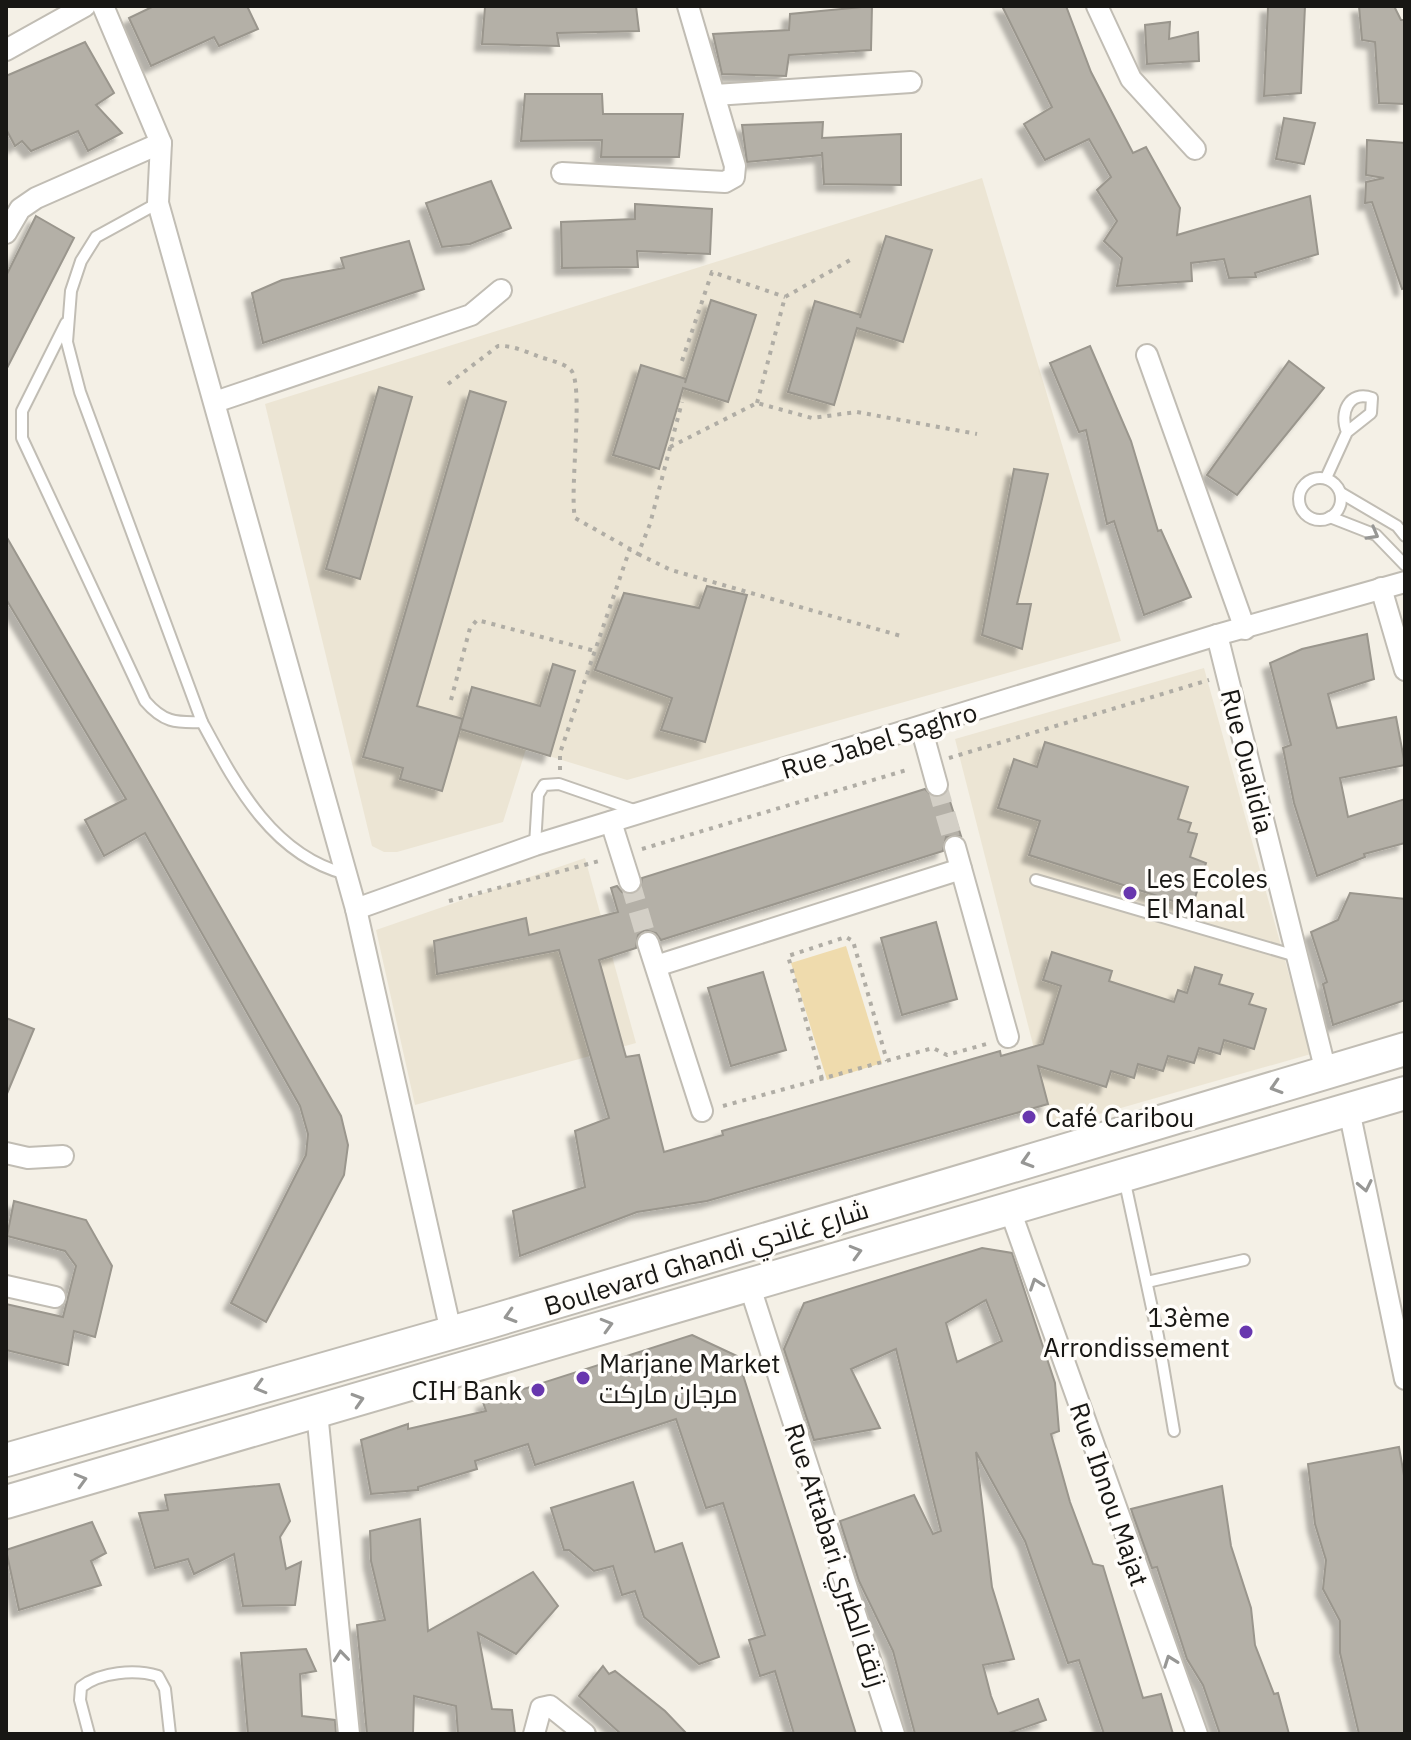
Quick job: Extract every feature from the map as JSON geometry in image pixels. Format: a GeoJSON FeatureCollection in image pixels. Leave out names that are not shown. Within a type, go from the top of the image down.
{"type":"FeatureCollection","features":[{"type":"Feature","properties":{"kind":"main road","name":"Boulevard Ghandi شارع غاندي"},"geometry":{"type":"LineString","coordinates":[[6,1460],[451,1332],[1405,1049]]}},
{"type":"Feature","properties":{"kind":"main road","name":"Boulevard Ghandi شارع غاندي"},"geometry":{"type":"LineString","coordinates":[[6,1502],[1405,1093]]}},
{"type":"Feature","properties":{"kind":"street"},"geometry":{"type":"LineString","coordinates":[[6,50],[85,6]]}},
{"type":"Feature","properties":{"kind":"street"},"geometry":{"type":"LineString","coordinates":[[103,6],[161,143],[158,203],[356,909],[451,1332]]}},
{"type":"Feature","properties":{"kind":"street"},"geometry":{"type":"LineString","coordinates":[[562,173],[725,182],[734,177],[735,166],[688,6]]}},
{"type":"Feature","properties":{"kind":"street"},"geometry":{"type":"LineString","coordinates":[[1097,6],[1131,79],[1195,149]]}},
{"type":"Feature","properties":{"kind":"street"},"geometry":{"type":"LineString","coordinates":[[715,95],[911,82]]}},
{"type":"Feature","properties":{"kind":"street"},"geometry":{"type":"LineString","coordinates":[[6,233],[20,209],[36,198],[161,143]]}},
{"type":"Feature","properties":{"kind":"street"},"geometry":{"type":"LineString","coordinates":[[215,402],[471,315],[501,290]]}},
{"type":"Feature","properties":{"kind":"street"},"geometry":{"type":"LineString","coordinates":[[1147,355],[1245,629]]}},
{"type":"Feature","properties":{"kind":"street","name":"Rue Jabel Saghro"},"geometry":{"type":"LineString","coordinates":[[356,909],[535,845],[1217,635],[1405,582]]}},
{"type":"Feature","properties":{"kind":"street"},"geometry":{"type":"LineString","coordinates":[[1381,588],[1405,670]]}},
{"type":"Feature","properties":{"kind":"street","name":"Rue Oualidia"},"geometry":{"type":"LineString","coordinates":[[1217,635],[1326,1072]]}},
{"type":"Feature","properties":{"kind":"street"},"geometry":{"type":"LineString","coordinates":[[921,727],[937,785]]}},
{"type":"Feature","properties":{"kind":"street"},"geometry":{"type":"LineString","coordinates":[[611,822],[630,882]]}},
{"type":"Feature","properties":{"kind":"street"},"geometry":{"type":"LineString","coordinates":[[955,847],[1008,1037]]}},
{"type":"Feature","properties":{"kind":"street"},"geometry":{"type":"LineString","coordinates":[[656,966],[961,869]]}},
{"type":"Feature","properties":{"kind":"street"},"geometry":{"type":"LineString","coordinates":[[648,943],[702,1111]]}},
{"type":"Feature","properties":{"kind":"street"},"geometry":{"type":"LineString","coordinates":[[1349,1110],[1405,1379]]}},
{"type":"Feature","properties":{"kind":"street"},"geometry":{"type":"LineString","coordinates":[[6,1153],[28,1158],[63,1156]]}},
{"type":"Feature","properties":{"kind":"street","name":"Rue Ibnou Majat"},"geometry":{"type":"LineString","coordinates":[[1009,1207],[1197,1734]]}},
{"type":"Feature","properties":{"kind":"street","name":"Rue Attabari زنقة الطبري"},"geometry":{"type":"LineString","coordinates":[[749,1284],[894,1734]]}},
{"type":"Feature","properties":{"kind":"street"},"geometry":{"type":"LineString","coordinates":[[6,1286],[55,1297]]}},
{"type":"Feature","properties":{"kind":"street"},"geometry":{"type":"LineString","coordinates":[[317,1412],[349,1734]]}},
{"type":"Feature","properties":{"kind":"street"},"geometry":{"type":"LineString","coordinates":[[534,1734],[541,1708],[550,1706],[585,1734]]}},
{"type":"Feature","properties":{"kind":"lane"},"geometry":{"type":"LineString","coordinates":[[158,203],[96,237],[81,261],[71,291],[67,342],[93,433],[202,722],[252,807],[274,833],[318,867],[346,874]]}},
{"type":"Feature","properties":{"kind":"lane"},"geometry":{"type":"LineString","coordinates":[[68,318],[22,411],[22,438],[145,701],[157,715],[172,723],[202,722]]}},
{"type":"Feature","properties":{"kind":"lane"},"geometry":{"type":"LineString","coordinates":[[1326,478],[1347,432]]}},
{"type":"Feature","properties":{"kind":"lane"},"geometry":{"type":"LineString","coordinates":[[1326,478],[1341,493],[1397,526],[1405,536]]}},
{"type":"Feature","properties":{"kind":"lane"},"geometry":{"type":"LineString","coordinates":[[1326,478],[1307,482],[1299,501],[1310,517],[1330,517],[1376,535],[1405,565]]}},
{"type":"Feature","properties":{"kind":"lane"},"geometry":{"type":"LineString","coordinates":[[1330,517],[1337,511],[1341,493]]}},
{"type":"Feature","properties":{"kind":"lane"},"geometry":{"type":"LineString","coordinates":[[535,845],[538,795],[544,785],[559,784],[643,813]]}},
{"type":"Feature","properties":{"kind":"lane"},"geometry":{"type":"LineString","coordinates":[[1036,880],[1296,956]]}},
{"type":"Feature","properties":{"kind":"lane"},"geometry":{"type":"LineString","coordinates":[[1123,1175],[1147,1282],[1174,1431]]}},
{"type":"Feature","properties":{"kind":"lane"},"geometry":{"type":"LineString","coordinates":[[1147,1282],[1244,1260]]}},
{"type":"Feature","properties":{"kind":"lane"},"geometry":{"type":"LineString","coordinates":[[89,1734],[80,1700],[81,1687],[91,1679],[141,1670],[158,1676],[165,1689],[170,1734]]}},
{"type":"Feature","properties":{"kind":"path"},"geometry":{"type":"LineString","coordinates":[[757,403],[785,297],[852,259]]}},
{"type":"Feature","properties":{"kind":"path"},"geometry":{"type":"LineString","coordinates":[[682,361],[712,272],[785,297]]}},
{"type":"Feature","properties":{"kind":"path"},"geometry":{"type":"LineString","coordinates":[[448,384],[498,346],[520,350],[570,368],[576,376],[571,498],[575,518],[671,570],[901,636]]}},
{"type":"Feature","properties":{"kind":"path"},"geometry":{"type":"LineString","coordinates":[[638,554],[682,402]]}},
{"type":"Feature","properties":{"kind":"path"},"geometry":{"type":"LineString","coordinates":[[670,447],[757,403],[812,418],[857,412],[977,434]]}},
{"type":"Feature","properties":{"kind":"path"},"geometry":{"type":"LineString","coordinates":[[559,784],[560,753],[630,549]]}},
{"type":"Feature","properties":{"kind":"path"},"geometry":{"type":"LineString","coordinates":[[451,700],[470,628],[477,620],[595,651]]}},
{"type":"Feature","properties":{"kind":"path"},"geometry":{"type":"LineString","coordinates":[[436,905],[621,855],[1226,674]]}},
{"type":"Feature","properties":{"kind":"path"},"geometry":{"type":"LineString","coordinates":[[822,1079],[788,956],[846,937],[853,941],[887,1061]]}},
{"type":"Feature","properties":{"kind":"path"},"geometry":{"type":"LineString","coordinates":[[702,1111],[933,1048],[947,1055],[1008,1037]]}},
{"type":"Feature","properties":{"kind":"shaded area"},"geometry":{"type":"Polygon","coordinates":[[[982,178],[1121,641],[627,780],[526,749],[503,822],[397,852],[384,852],[372,846],[265,404],[982,178]]]}},
{"type":"Feature","properties":{"kind":"shaded area","name":"Les Ecoles El Manal"},"geometry":{"type":"Polygon","coordinates":[[[1204,668],[1311,1054],[1054,1127],[955,739],[1204,668]]]}},
{"type":"Feature","properties":{"kind":"shaded area"},"geometry":{"type":"Polygon","coordinates":[[[585,858],[636,1043],[415,1105],[376,930],[585,858]]]}},
{"type":"Feature","properties":{"kind":"shaded area"},"geometry":{"type":"Polygon","coordinates":[[[846,946],[882,1063],[827,1080],[791,963],[846,946]]]}},
{"type":"Feature","properties":{"kind":"building"},"geometry":{"type":"Polygon","coordinates":[[[154,6],[247,6],[258,29],[219,46],[214,37],[151,66],[129,18],[154,6]]]}},
{"type":"Feature","properties":{"kind":"building"},"geometry":{"type":"Polygon","coordinates":[[[636,6],[639,31],[557,33],[559,46],[482,44],[485,7],[636,6]]]}},
{"type":"Feature","properties":{"kind":"building"},"geometry":{"type":"Polygon","coordinates":[[[872,6],[871,50],[789,55],[786,76],[722,74],[713,34],[789,30],[790,14],[872,6]]]}},
{"type":"Feature","properties":{"kind":"building"},"geometry":{"type":"Polygon","coordinates":[[[1002,6],[1066,6],[1091,72],[1133,153],[1146,147],[1180,208],[1177,235],[1310,196],[1318,254],[1255,273],[1256,277],[1229,278],[1224,259],[1191,263],[1192,281],[1117,286],[1122,258],[1104,241],[1117,221],[1097,190],[1111,177],[1089,139],[1045,160],[1024,124],[1052,107],[1002,6]]]}},
{"type":"Feature","properties":{"kind":"building"},"geometry":{"type":"Polygon","coordinates":[[[1268,6],[1305,6],[1301,93],[1264,96],[1268,6]]]}},
{"type":"Feature","properties":{"kind":"building"},"geometry":{"type":"Polygon","coordinates":[[[1359,6],[1394,6],[1401,20],[1405,20],[1405,104],[1379,103],[1375,42],[1362,40],[1359,6]]]}},
{"type":"Feature","properties":{"kind":"building"},"geometry":{"type":"Polygon","coordinates":[[[1170,22],[1169,39],[1198,32],[1199,61],[1147,64],[1145,25],[1170,22]]]}},
{"type":"Feature","properties":{"kind":"building"},"geometry":{"type":"Polygon","coordinates":[[[85,42],[114,93],[96,105],[122,133],[88,151],[78,131],[31,151],[22,141],[15,146],[6,129],[6,76],[85,42]]]}},
{"type":"Feature","properties":{"kind":"building"},"geometry":{"type":"Polygon","coordinates":[[[525,94],[602,94],[603,114],[683,114],[679,157],[601,157],[602,140],[521,141],[525,94]]]}},
{"type":"Feature","properties":{"kind":"building"},"geometry":{"type":"Polygon","coordinates":[[[1284,118],[1315,123],[1304,164],[1276,159],[1284,118]]]}},
{"type":"Feature","properties":{"kind":"building"},"geometry":{"type":"Polygon","coordinates":[[[823,122],[822,138],[901,134],[901,185],[824,184],[822,152],[822,155],[747,162],[742,125],[823,122]]]}},
{"type":"Feature","properties":{"kind":"building"},"geometry":{"type":"Polygon","coordinates":[[[1367,140],[1405,143],[1405,288],[1402,289],[1372,202],[1365,203],[1366,182],[1384,178],[1366,175],[1367,140]]]}},
{"type":"Feature","properties":{"kind":"building"},"geometry":{"type":"Polygon","coordinates":[[[491,181],[511,228],[470,244],[442,247],[426,203],[491,181]]]}},
{"type":"Feature","properties":{"kind":"building"},"geometry":{"type":"Polygon","coordinates":[[[635,204],[712,209],[710,254],[637,251],[638,267],[562,268],[561,222],[635,219],[635,204]]]}},
{"type":"Feature","properties":{"kind":"building"},"geometry":{"type":"Polygon","coordinates":[[[36,216],[74,238],[6,370],[6,276],[36,216]]]}},
{"type":"Feature","properties":{"kind":"building"},"geometry":{"type":"Polygon","coordinates":[[[886,236],[932,250],[903,342],[857,328],[834,405],[788,392],[815,301],[861,315],[886,236]]]}},
{"type":"Feature","properties":{"kind":"building"},"geometry":{"type":"Polygon","coordinates":[[[409,241],[424,289],[263,343],[252,293],[282,280],[344,268],[341,258],[409,241]]]}},
{"type":"Feature","properties":{"kind":"building"},"geometry":{"type":"Polygon","coordinates":[[[711,300],[756,315],[728,402],[683,388],[659,469],[613,455],[641,365],[686,379],[685,383],[711,300]]]}},
{"type":"Feature","properties":{"kind":"building"},"geometry":{"type":"Polygon","coordinates":[[[1090,346],[1131,441],[1158,531],[1161,530],[1191,597],[1144,615],[1114,521],[1107,524],[1086,430],[1079,432],[1050,363],[1090,346]]]}},
{"type":"Feature","properties":{"kind":"building"},"geometry":{"type":"Polygon","coordinates":[[[1289,361],[1324,388],[1237,495],[1207,475],[1289,361]]]}},
{"type":"Feature","properties":{"kind":"building"},"geometry":{"type":"Polygon","coordinates":[[[379,387],[412,397],[360,579],[326,569],[379,387]]]}},
{"type":"Feature","properties":{"kind":"building"},"geometry":{"type":"Polygon","coordinates":[[[470,391],[506,402],[417,706],[463,719],[442,791],[400,779],[403,768],[363,757],[470,391]]]}},
{"type":"Feature","properties":{"kind":"building"},"geometry":{"type":"Polygon","coordinates":[[[1014,469],[1048,474],[1017,604],[1031,604],[1022,649],[982,635],[1014,469]]]}},
{"type":"Feature","properties":{"kind":"building"},"geometry":{"type":"Polygon","coordinates":[[[6,536],[341,1116],[348,1145],[344,1175],[266,1322],[231,1303],[306,1155],[308,1134],[300,1106],[145,833],[104,856],[85,820],[126,799],[6,599],[6,536]]]}},
{"type":"Feature","properties":{"kind":"building"},"geometry":{"type":"Polygon","coordinates":[[[707,586],[747,595],[705,742],[661,730],[672,698],[595,670],[624,593],[699,608],[707,586]]]}},
{"type":"Feature","properties":{"kind":"building"},"geometry":{"type":"Polygon","coordinates":[[[1367,634],[1374,679],[1328,694],[1337,728],[1396,717],[1405,765],[1340,778],[1348,817],[1405,799],[1405,843],[1364,854],[1365,857],[1317,876],[1294,803],[1283,748],[1291,745],[1270,663],[1302,649],[1367,634]]]}},
{"type":"Feature","properties":{"kind":"building"},"geometry":{"type":"Polygon","coordinates":[[[553,664],[575,671],[550,756],[460,729],[472,687],[540,706],[553,664]]]}},
{"type":"Feature","properties":{"kind":"building"},"geometry":{"type":"Polygon","coordinates":[[[1045,742],[1188,787],[1178,819],[1191,823],[1188,832],[1197,834],[1190,857],[1206,863],[1192,907],[1029,855],[1040,821],[998,808],[1014,759],[1037,767],[1045,742]]]}},
{"type":"Feature","properties":{"kind":"building"},"geometry":{"type":"Polygon","coordinates":[[[925,789],[934,798],[947,792],[961,836],[946,837],[943,851],[661,940],[656,933],[645,930],[638,935],[636,948],[599,960],[626,1057],[639,1055],[664,1152],[723,1135],[722,1131],[1000,1051],[1001,1056],[1043,1044],[1061,986],[1043,980],[1052,952],[1112,971],[1109,981],[1174,1002],[1178,990],[1187,993],[1195,967],[1222,975],[1219,984],[1253,994],[1249,1004],[1266,1009],[1254,1049],[1224,1040],[1220,1054],[1199,1048],[1194,1063],[1168,1056],[1163,1071],[1138,1064],[1134,1078],[1111,1071],[1106,1087],[1038,1066],[1048,1104],[707,1201],[637,1212],[520,1256],[513,1211],[585,1187],[575,1131],[609,1118],[559,950],[437,974],[434,941],[526,918],[529,935],[618,912],[611,888],[617,886],[622,892],[633,895],[640,890],[642,878],[925,789]]]}},
{"type":"Feature","properties":{"kind":"building"},"geometry":{"type":"Polygon","coordinates":[[[1350,893],[1405,899],[1405,1000],[1333,1025],[1323,984],[1327,982],[1311,932],[1338,920],[1350,893]]]}},
{"type":"Feature","properties":{"kind":"building"},"geometry":{"type":"Polygon","coordinates":[[[936,922],[957,999],[902,1015],[881,938],[936,922]]]}},
{"type":"Feature","properties":{"kind":"building"},"geometry":{"type":"Polygon","coordinates":[[[763,972],[786,1050],[731,1066],[708,988],[763,972]]]}},
{"type":"Feature","properties":{"kind":"building"},"geometry":{"type":"Polygon","coordinates":[[[6,1018],[34,1029],[6,1096],[6,1018]]]}},
{"type":"Feature","properties":{"kind":"building"},"geometry":{"type":"Polygon","coordinates":[[[14,1201],[86,1220],[112,1266],[95,1337],[74,1331],[68,1365],[6,1350],[6,1304],[63,1317],[76,1266],[65,1251],[7,1236],[14,1201]]]}},
{"type":"Feature","properties":{"kind":"building"},"geometry":{"type":"Polygon","coordinates":[[[982,1248],[1012,1253],[1055,1383],[1059,1431],[1051,1434],[1070,1502],[1093,1564],[1103,1566],[1143,1698],[1161,1694],[1173,1734],[1104,1734],[1079,1660],[1068,1663],[1025,1541],[976,1452],[992,1587],[1014,1659],[983,1665],[991,1696],[998,1714],[1038,1699],[1046,1720],[1006,1734],[915,1734],[893,1651],[859,1581],[840,1521],[914,1495],[933,1534],[941,1531],[896,1349],[851,1369],[880,1428],[814,1440],[784,1349],[804,1303],[982,1248]],[[986,1300],[946,1323],[957,1362],[1002,1341],[986,1300]]]}},
{"type":"Feature","properties":{"kind":"building"},"geometry":{"type":"Polygon","coordinates":[[[692,1335],[737,1356],[856,1734],[794,1734],[775,1671],[760,1676],[749,1640],[765,1635],[723,1503],[706,1508],[676,1419],[535,1465],[528,1444],[475,1461],[477,1469],[418,1487],[418,1490],[371,1494],[361,1440],[408,1424],[408,1429],[486,1411],[483,1402],[692,1335]]]}},
{"type":"Feature","properties":{"kind":"building"},"geometry":{"type":"Polygon","coordinates":[[[1399,1447],[1405,1481],[1405,1734],[1359,1734],[1340,1653],[1340,1621],[1323,1589],[1326,1560],[1315,1524],[1308,1464],[1399,1447]]]}},
{"type":"Feature","properties":{"kind":"building"},"geometry":{"type":"Polygon","coordinates":[[[633,1482],[655,1552],[682,1543],[719,1657],[699,1664],[644,1617],[635,1591],[622,1595],[613,1566],[594,1571],[569,1550],[564,1550],[551,1508],[633,1482]]]}},
{"type":"Feature","properties":{"kind":"building"},"geometry":{"type":"Polygon","coordinates":[[[279,1484],[290,1521],[280,1537],[286,1569],[301,1562],[295,1605],[243,1606],[234,1554],[194,1574],[188,1559],[155,1568],[139,1513],[168,1510],[165,1495],[279,1484]]]}},
{"type":"Feature","properties":{"kind":"building"},"geometry":{"type":"Polygon","coordinates":[[[1222,1486],[1231,1546],[1251,1608],[1255,1645],[1274,1694],[1278,1693],[1289,1734],[1220,1734],[1203,1685],[1187,1659],[1157,1567],[1152,1568],[1131,1509],[1222,1486]]]}},
{"type":"Feature","properties":{"kind":"building"},"geometry":{"type":"Polygon","coordinates":[[[420,1519],[428,1631],[533,1572],[558,1606],[516,1654],[478,1633],[492,1709],[512,1710],[515,1734],[458,1734],[456,1706],[414,1696],[413,1734],[367,1734],[357,1625],[385,1620],[371,1561],[370,1531],[420,1519]]]}},
{"type":"Feature","properties":{"kind":"building"},"geometry":{"type":"Polygon","coordinates":[[[92,1522],[106,1553],[91,1561],[101,1585],[19,1610],[6,1550],[92,1522]]]}},
{"type":"Feature","properties":{"kind":"building"},"geometry":{"type":"Polygon","coordinates":[[[306,1649],[316,1671],[300,1674],[302,1716],[335,1720],[336,1734],[248,1734],[241,1653],[306,1649]]]}},
{"type":"Feature","properties":{"kind":"building"},"geometry":{"type":"Polygon","coordinates":[[[603,1666],[609,1674],[615,1671],[665,1711],[687,1734],[621,1734],[579,1696],[603,1666]]]}},
{"type":"Feature","properties":{"kind":"tunnel"},"geometry":{"type":"LineString","coordinates":[[937,785],[955,847]]}},
{"type":"Feature","properties":{"kind":"tunnel"},"geometry":{"type":"LineString","coordinates":[[630,882],[648,943]]}},
{"type":"Feature","properties":{"kind":"place","name":"Les Ecoles El Manal"},"geometry":{"type":"Point","coordinates":[1130,893]}},
{"type":"Feature","properties":{"kind":"place","name":"Café Caribou"},"geometry":{"type":"Point","coordinates":[1029,1117]}},
{"type":"Feature","properties":{"kind":"place","name":"13ème Arrondissement"},"geometry":{"type":"Point","coordinates":[1246,1332]}},
{"type":"Feature","properties":{"kind":"place","name":"Marjane Market مرجان ماركت"},"geometry":{"type":"Point","coordinates":[583,1378]}},
{"type":"Feature","properties":{"kind":"place","name":"CIH Bank"},"geometry":{"type":"Point","coordinates":[538,1390]}}]}
